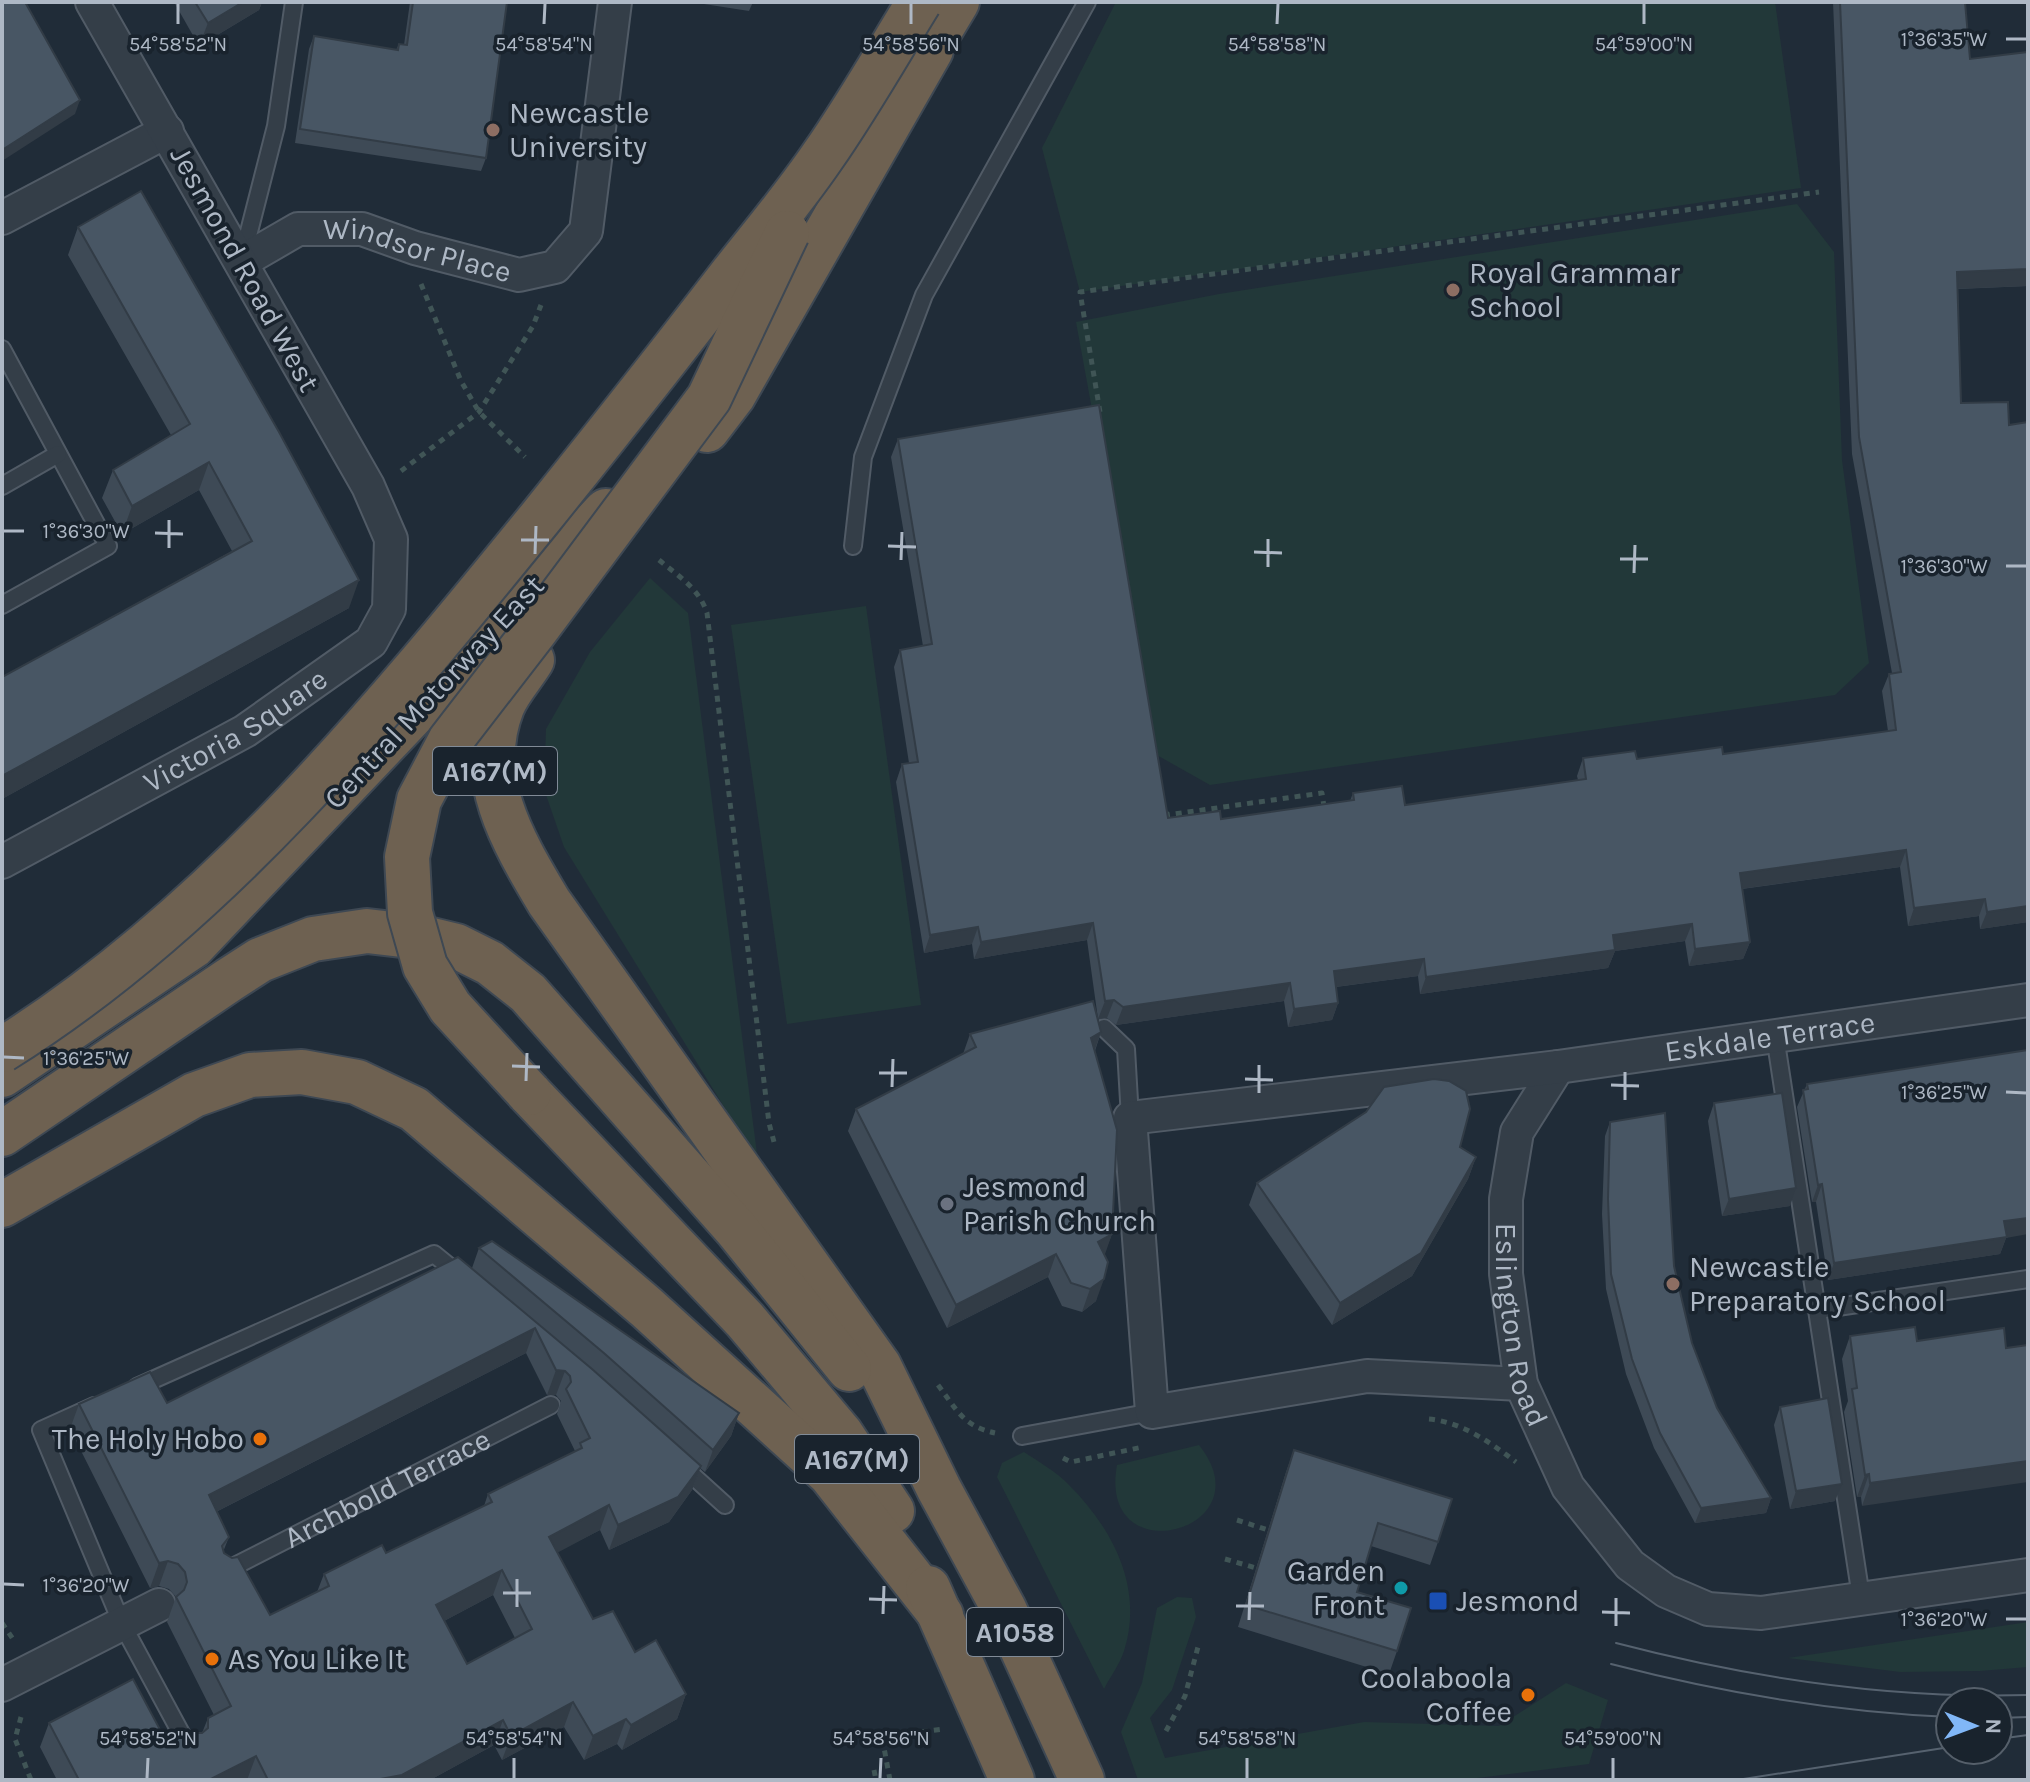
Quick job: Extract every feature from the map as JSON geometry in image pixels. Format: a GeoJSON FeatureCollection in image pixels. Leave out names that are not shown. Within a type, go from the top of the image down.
{"type":"FeatureCollection","features":[{"type":"Feature","properties":{"kind":"highway","name":"Central Motorway East"},"geometry":{"type":"LineString","coordinates":[[2,1050],[90,990],[142,949],[320,777],[476,597],[624,415],[822,158],[919,2]]}},
{"type":"Feature","properties":{"kind":"highway","name":"Central Motorway East"},"geometry":{"type":"LineString","coordinates":[[2,1075],[193,946],[628,488],[931,50],[957,2]]}},
{"type":"Feature","properties":{"kind":"highway","name":"A167(M)"},"geometry":{"type":"LineString","coordinates":[[931,50],[733,396],[546,640],[502,706],[493,745],[497,798],[521,857],[549,902],[879,1366],[939,1489]]}},
{"type":"Feature","properties":{"kind":"highway","name":"A167(M)"},"geometry":{"type":"LineString","coordinates":[[822,158],[709,398],[450,741],[419,800],[407,857],[410,913],[425,966],[450,1007],[745,1320],[841,1434],[895,1515],[941,1615]]}},
{"type":"Feature","properties":{"kind":"highway","name":"A167(M)"},"geometry":{"type":"LineString","coordinates":[[2,1134],[260,960],[313,939],[367,931],[419,937],[456,946],[490,963],[528,993],[737,1230],[848,1367],[939,1489]]}},
{"type":"Feature","properties":{"kind":"highway","name":"A167(M)"},"geometry":{"type":"LineString","coordinates":[[2,1205],[194,1095],[250,1075],[302,1072],[357,1082],[414,1109],[646,1307],[830,1474],[941,1615]]}},
{"type":"Feature","properties":{"kind":"highway","name":"A1058"},"geometry":{"type":"LineString","coordinates":[[939,1489],[1004,1609],[1082,1780]]}},
{"type":"Feature","properties":{"kind":"highway","name":"A1058"},"geometry":{"type":"LineString","coordinates":[[941,1615],[1012,1780]]}},
{"type":"Feature","properties":{"kind":"street","name":"Jesmond Road West"},"geometry":{"type":"LineString","coordinates":[[92,2],[368,486],[391,539]]}},
{"type":"Feature","properties":{"kind":"street","name":"Windsor Place"},"geometry":{"type":"LineString","coordinates":[[241,262],[298,229],[362,229],[415,248],[519,275],[555,267],[586,231],[615,2]]}},
{"type":"Feature","properties":{"kind":"street"},"geometry":{"type":"LineString","coordinates":[[2,218],[167,131]]}},
{"type":"Feature","properties":{"kind":"street","name":"Victoria Square"},"geometry":{"type":"LineString","coordinates":[[2,862],[245,731],[371,642],[389,609],[391,539]]}},
{"type":"Feature","properties":{"kind":"street","name":"Eskdale Terrace"},"geometry":{"type":"LineString","coordinates":[[1130,1118],[1558,1067],[2028,1000]]}},
{"type":"Feature","properties":{"kind":"street","name":"Eslington Road"},"geometry":{"type":"LineString","coordinates":[[1558,1067],[1517,1132],[1506,1199],[1506,1274],[1521,1384],[1568,1487],[1630,1565],[1666,1591],[1708,1609],[1761,1613],[2028,1575]]}},
{"type":"Feature","properties":{"kind":"street"},"geometry":{"type":"LineString","coordinates":[[1130,1118],[1152,1412],[1367,1376],[1521,1384]]}},
{"type":"Feature","properties":{"kind":"street"},"geometry":{"type":"LineString","coordinates":[[2,1685],[159,1605]]}},
{"type":"Feature","properties":{"kind":"lane"},"geometry":{"type":"LineString","coordinates":[[241,262],[276,126],[294,2]]}},
{"type":"Feature","properties":{"kind":"lane"},"geometry":{"type":"LineString","coordinates":[[853,546],[863,457],[924,295],[1087,2]]}},
{"type":"Feature","properties":{"kind":"lane"},"geometry":{"type":"LineString","coordinates":[[2,349],[108,546],[2,605]]}},
{"type":"Feature","properties":{"kind":"lane"},"geometry":{"type":"LineString","coordinates":[[2,486],[58,454]]}},
{"type":"Feature","properties":{"kind":"lane"},"geometry":{"type":"LineString","coordinates":[[1104,1028],[1126,1049],[1130,1118]]}},
{"type":"Feature","properties":{"kind":"lane"},"geometry":{"type":"LineString","coordinates":[[1775,1036],[1861,1597]]}},
{"type":"Feature","properties":{"kind":"lane"},"geometry":{"type":"LineString","coordinates":[[189,1748],[122,1624],[41,1430],[434,1254],[470,1284]]}},
{"type":"Feature","properties":{"kind":"lane"},"geometry":{"type":"LineString","coordinates":[[1817,1310],[2028,1279]]}},
{"type":"Feature","properties":{"kind":"lane","name":"Archbold Terrace"},"geometry":{"type":"LineString","coordinates":[[224,1572],[551,1405]]}},
{"type":"Feature","properties":{"kind":"lane"},"geometry":{"type":"LineString","coordinates":[[1022,1436],[1152,1412]]}},
{"type":"Feature","properties":{"kind":"lane"},"geometry":{"type":"LineString","coordinates":[[669,1455],[725,1505]]}},
{"type":"Feature","properties":{"kind":"path"},"geometry":{"type":"LineString","coordinates":[[1100,415],[1080,292],[1819,192]]}},
{"type":"Feature","properties":{"kind":"path"},"geometry":{"type":"LineString","coordinates":[[415,248],[422,291],[461,381],[479,412],[525,457]]}},
{"type":"Feature","properties":{"kind":"path"},"geometry":{"type":"LineString","coordinates":[[368,486],[396,475],[479,412],[533,326],[555,267]]}},
{"type":"Feature","properties":{"kind":"path"},"geometry":{"type":"LineString","coordinates":[[659,560],[692,587],[702,599],[707,613],[769,1123],[776,1149]]}},
{"type":"Feature","properties":{"kind":"path"},"geometry":{"type":"LineString","coordinates":[[1164,800],[1167,815],[1322,793],[1326,820]]}},
{"type":"Feature","properties":{"kind":"path"},"geometry":{"type":"LineString","coordinates":[[937,1384],[965,1421],[993,1433],[1022,1436],[1071,1462]]}},
{"type":"Feature","properties":{"kind":"path"},"geometry":{"type":"LineString","coordinates":[[1237,1520],[1268,1530]]}},
{"type":"Feature","properties":{"kind":"path"},"geometry":{"type":"LineString","coordinates":[[1225,1559],[1256,1568]]}},
{"type":"Feature","properties":{"kind":"path"},"geometry":{"type":"LineString","coordinates":[[1166,1731],[1185,1696],[1199,1643]]}},
{"type":"Feature","properties":{"kind":"path"},"geometry":{"type":"LineString","coordinates":[[890,1780],[882,1737],[955,1727]]}},
{"type":"Feature","properties":{"kind":"path"},"geometry":{"type":"LineString","coordinates":[[874,1770],[876,1780]]}},
{"type":"Feature","properties":{"kind":"green space"},"geometry":{"type":"Polygon","coordinates":[[[1116,2],[1775,2],[1801,188],[1080,292],[1042,148],[1116,2]]]}},
{"type":"Feature","properties":{"kind":"green space"},"geometry":{"type":"Polygon","coordinates":[[[1797,204],[1834,252],[1842,460],[1869,663],[1835,695],[1210,785],[1155,754],[1076,322],[1219,294],[1797,204]]]}},
{"type":"Feature","properties":{"kind":"green space"},"geometry":{"type":"Polygon","coordinates":[[[650,578],[688,613],[758,1162],[564,847],[544,789],[546,729],[590,652],[650,578]]]}},
{"type":"Feature","properties":{"kind":"green space"},"geometry":{"type":"Polygon","coordinates":[[[866,606],[921,1005],[787,1024],[731,625],[866,606]]]}},
{"type":"Feature","properties":{"kind":"green space"},"geometry":{"type":"Polygon","coordinates":[[[1199,1445],[1214,1475],[1212,1500],[1198,1518],[1176,1529],[1152,1530],[1131,1521],[1118,1500],[1117,1465],[1199,1445]]]}},
{"type":"Feature","properties":{"kind":"green space"},"geometry":{"type":"Polygon","coordinates":[[[1024,1452],[1059,1476],[1085,1502],[1111,1540],[1120,1561],[1127,1582],[1129,1628],[1122,1656],[1104,1689],[997,1477],[1002,1463],[1024,1452]]]}},
{"type":"Feature","properties":{"kind":"green space"},"geometry":{"type":"Polygon","coordinates":[[[1177,1597],[1192,1598],[1196,1617],[1172,1690],[1150,1718],[1165,1758],[1364,1722],[1499,1726],[1566,1683],[1608,1700],[1589,1764],[1461,1780],[1138,1780],[1121,1732],[1142,1683],[1157,1608],[1177,1597]]]}},
{"type":"Feature","properties":{"kind":"green space"},"geometry":{"type":"Polygon","coordinates":[[[2028,1622],[2028,1667],[1900,1672],[1788,1658],[2028,1622]]]}},
{"type":"Feature","properties":{"kind":"building"},"geometry":{"type":"Polygon","coordinates":[[[2,2],[25,2],[80,100],[2,150],[2,2]]]}},
{"type":"Feature","properties":{"kind":"building"},"geometry":{"type":"Polygon","coordinates":[[[195,2],[243,2],[208,23],[195,2]]]}},
{"type":"Feature","properties":{"kind":"building"},"geometry":{"type":"Polygon","coordinates":[[[413,2],[507,2],[486,158],[300,129],[314,36],[398,50],[399,44],[407,45],[413,2]]]}},
{"type":"Feature","properties":{"kind":"building"},"geometry":{"type":"Polygon","coordinates":[[[1840,2],[1965,2],[1970,59],[2028,52],[2028,269],[1957,272],[1961,403],[2008,402],[2009,425],[2028,422],[2028,906],[1987,912],[1985,899],[1914,908],[1906,850],[1740,873],[1750,942],[1695,949],[1692,924],[1613,935],[1615,950],[1426,977],[1424,959],[1334,971],[1338,1003],[1294,1009],[1290,983],[1123,1007],[1114,1000],[1105,1001],[1093,923],[981,942],[978,927],[930,935],[902,764],[918,762],[900,650],[932,644],[898,439],[1099,405],[1168,818],[1220,811],[1221,819],[1354,800],[1353,793],[1402,786],[1405,805],[1586,779],[1583,758],[1635,751],[1637,759],[1722,747],[1723,754],[1896,730],[1889,674],[1901,672],[1859,437],[1840,2]]]}},
{"type":"Feature","properties":{"kind":"building"},"geometry":{"type":"Polygon","coordinates":[[[141,191],[279,432],[359,580],[2,776],[2,677],[252,541],[209,462],[132,506],[113,470],[190,424],[78,227],[141,191]]]}},
{"type":"Feature","properties":{"kind":"building"},"geometry":{"type":"Polygon","coordinates":[[[1093,1001],[1101,1032],[1091,1038],[1117,1130],[1112,1234],[1098,1242],[1108,1262],[1104,1279],[1090,1289],[1071,1283],[1056,1254],[956,1305],[856,1109],[976,1047],[970,1034],[1093,1001]]]}},
{"type":"Feature","properties":{"kind":"building"},"geometry":{"type":"Polygon","coordinates":[[[2028,1050],[2028,1218],[2004,1221],[2007,1237],[1834,1263],[1803,1090],[1808,1089],[1807,1084],[2028,1050]]]}},
{"type":"Feature","properties":{"kind":"building"},"geometry":{"type":"Polygon","coordinates":[[[1434,1079],[1449,1081],[1466,1091],[1470,1109],[1460,1147],[1476,1157],[1421,1253],[1340,1303],[1257,1183],[1366,1112],[1384,1087],[1434,1079]]]}},
{"type":"Feature","properties":{"kind":"building"},"geometry":{"type":"Polygon","coordinates":[[[1782,1093],[1796,1188],[1729,1199],[1714,1103],[1782,1093]]]}},
{"type":"Feature","properties":{"kind":"building"},"geometry":{"type":"Polygon","coordinates":[[[1665,1113],[1674,1266],[1692,1343],[1717,1408],[1771,1498],[1701,1508],[1660,1433],[1632,1359],[1611,1274],[1608,1199],[1610,1122],[1665,1113]]]}},
{"type":"Feature","properties":{"kind":"building"},"geometry":{"type":"Polygon","coordinates":[[[492,1241],[739,1413],[713,1450],[479,1248],[492,1241]]]}},
{"type":"Feature","properties":{"kind":"building"},"geometry":{"type":"Polygon","coordinates":[[[458,1257],[592,1369],[701,1466],[678,1497],[618,1525],[609,1505],[549,1537],[593,1619],[613,1611],[635,1652],[656,1640],[686,1694],[631,1725],[626,1719],[593,1736],[573,1702],[511,1736],[503,1720],[402,1775],[375,1780],[268,1780],[256,1756],[209,1780],[79,1780],[49,1723],[133,1679],[166,1741],[188,1729],[193,1733],[202,1733],[208,1728],[208,1718],[231,1706],[176,1597],[187,1582],[185,1572],[178,1564],[168,1561],[159,1563],[79,1404],[150,1372],[167,1403],[458,1257]],[[535,1328],[209,1495],[229,1537],[222,1546],[224,1553],[232,1558],[238,1557],[270,1615],[329,1586],[324,1574],[382,1545],[386,1553],[492,1502],[488,1494],[582,1448],[580,1443],[590,1438],[566,1389],[571,1382],[570,1376],[565,1371],[556,1370],[535,1328]],[[502,1570],[436,1605],[467,1664],[532,1629],[502,1570]]]}},
{"type":"Feature","properties":{"kind":"building"},"geometry":{"type":"Polygon","coordinates":[[[1915,1327],[1917,1341],[2004,1328],[2006,1348],[2028,1345],[2028,1461],[1870,1483],[1869,1474],[1865,1475],[1852,1389],[1857,1388],[1850,1336],[1915,1327]]]}},
{"type":"Feature","properties":{"kind":"building"},"geometry":{"type":"Polygon","coordinates":[[[1828,1398],[1842,1484],[1796,1491],[1780,1407],[1828,1398]]]}},
{"type":"Feature","properties":{"kind":"building"},"geometry":{"type":"Polygon","coordinates":[[[1294,1450],[1452,1499],[1438,1542],[1378,1523],[1357,1592],[1411,1608],[1397,1651],[1246,1605],[1294,1450]]]}},
{"type":"Feature","properties":{"kind":"tram line"},"geometry":{"type":"LineString","coordinates":[[1616,1643],[1718,1666],[1820,1684],[1924,1693],[2028,1695]]}},
{"type":"Feature","properties":{"kind":"tram line"},"geometry":{"type":"LineString","coordinates":[[1611,1664],[1779,1700],[1934,1716]]}},
{"type":"Feature","properties":{"kind":"tram line"},"geometry":{"type":"LineString","coordinates":[[2014,1717],[2028,1717]]}},
{"type":"Feature","properties":{"kind":"tram line"},"geometry":{"type":"LineString","coordinates":[[2014,1737],[2028,1735]]}},
{"type":"Feature","properties":{"kind":"tram line"},"geometry":{"type":"LineString","coordinates":[[1737,1780],[1934,1749]]}},
{"type":"Feature","properties":{"kind":"place","name":"Newcastle University"},"geometry":{"type":"Point","coordinates":[493,130]}},
{"type":"Feature","properties":{"kind":"place","name":"Royal Grammar School"},"geometry":{"type":"Point","coordinates":[1453,290]}},
{"type":"Feature","properties":{"kind":"place","name":"Jesmond Parish Church"},"geometry":{"type":"Point","coordinates":[947,1204]}},
{"type":"Feature","properties":{"kind":"place","name":"Newcastle Preparatory School"},"geometry":{"type":"Point","coordinates":[1673,1284]}},
{"type":"Feature","properties":{"kind":"place","name":"The Holy Hobo"},"geometry":{"type":"Point","coordinates":[260,1439]}},
{"type":"Feature","properties":{"kind":"place","name":"Garden Front"},"geometry":{"type":"Point","coordinates":[1401,1588]}},
{"type":"Feature","properties":{"kind":"place","name":"Jesmond"},"geometry":{"type":"Point","coordinates":[1438,1601]}},
{"type":"Feature","properties":{"kind":"place","name":"As You Like It"},"geometry":{"type":"Point","coordinates":[212,1659]}},
{"type":"Feature","properties":{"kind":"place","name":"Coolaboola Coffee"},"geometry":{"type":"Point","coordinates":[1528,1695]}}]}
